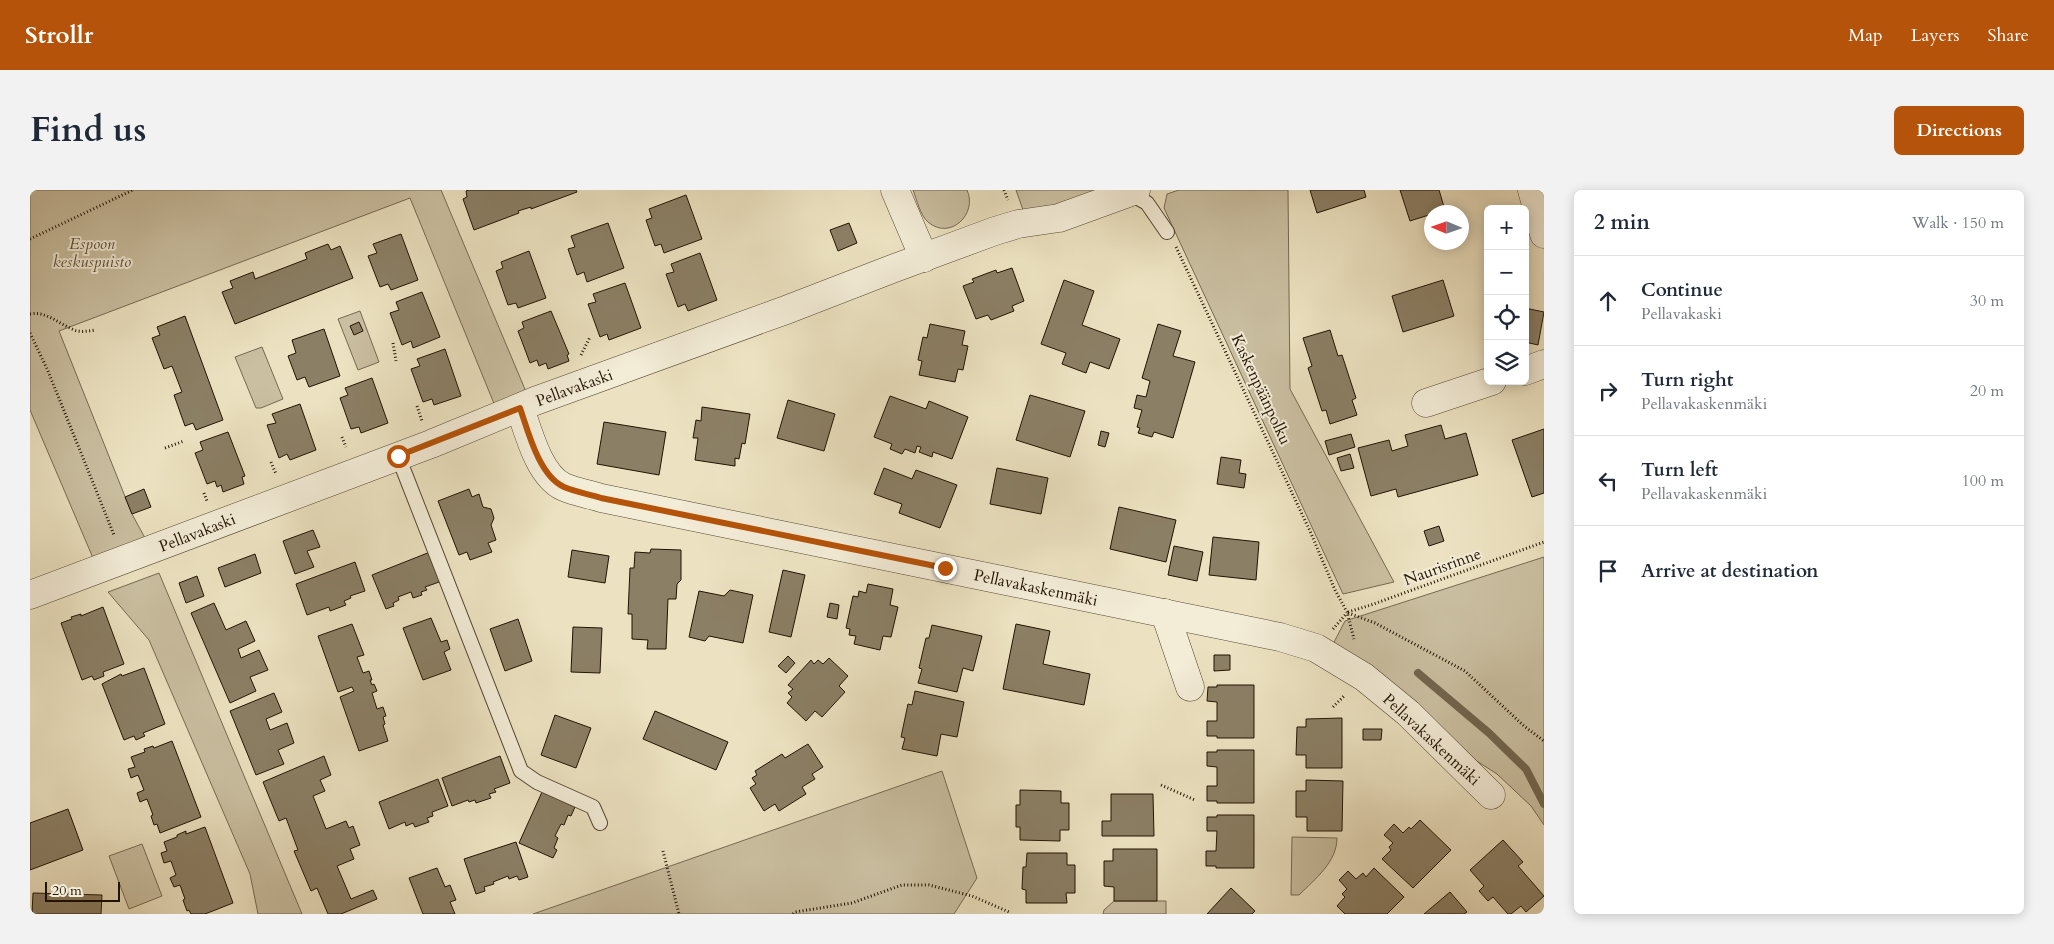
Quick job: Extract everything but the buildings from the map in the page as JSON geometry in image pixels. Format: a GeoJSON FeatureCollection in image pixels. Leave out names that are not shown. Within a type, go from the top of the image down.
{"type":"FeatureCollection","features":[{"type":"Feature","properties":{"kind":"street"},"geometry":{"type":"LineString","coordinates":[[895,190],[924,258]]}},
{"type":"Feature","properties":{"kind":"street"},"geometry":{"type":"LineString","coordinates":[[1532,190],[1544,234]]}},
{"type":"Feature","properties":{"kind":"street","name":"Pellavakaski"},"geometry":{"type":"LineString","coordinates":[[30,595],[520,408],[924,258],[1018,224],[1059,218],[1132,191]]}},
{"type":"Feature","properties":{"kind":"street"},"geometry":{"type":"LineString","coordinates":[[1529,369],[1544,364]]}},
{"type":"Feature","properties":{"kind":"street"},"geometry":{"type":"LineString","coordinates":[[1426,403],[1484,384]]}},
{"type":"Feature","properties":{"kind":"street","name":"Pellavakaskenmäki"},"geometry":{"type":"LineString","coordinates":[[520,408],[540,461],[550,476],[562,487],[601,498],[1280,637],[1316,648],[1364,677],[1408,713],[1491,795]]}},
{"type":"Feature","properties":{"kind":"street"},"geometry":{"type":"LineString","coordinates":[[1165,613],[1190,687]]}},
{"type":"Feature","properties":{"kind":"lane"},"geometry":{"type":"LineString","coordinates":[[1132,191],[1148,203],[1167,232]]}},
{"type":"Feature","properties":{"kind":"lane"},"geometry":{"type":"LineString","coordinates":[[398,456],[522,771],[537,782],[593,807],[600,823]]}},
{"type":"Feature","properties":{"kind":"path"},"geometry":{"type":"LineString","coordinates":[[30,239],[133,190]]}},
{"type":"Feature","properties":{"kind":"path","name":"Kaskenpäänpolku"},"geometry":{"type":"LineString","coordinates":[[1167,232],[1181,255],[1306,522],[1335,590],[1347,612]]}},
{"type":"Feature","properties":{"kind":"path"},"geometry":{"type":"LineString","coordinates":[[30,314],[35,313],[51,317],[72,330],[80,332],[96,330]]}},
{"type":"Feature","properties":{"kind":"path"},"geometry":{"type":"LineString","coordinates":[[30,332],[48,371],[124,560]]}},
{"type":"Feature","properties":{"kind":"path"},"geometry":{"type":"LineString","coordinates":[[393,343],[396,361]]}},
{"type":"Feature","properties":{"kind":"path"},"geometry":{"type":"LineString","coordinates":[[165,448],[184,441]]}},
{"type":"Feature","properties":{"kind":"path","name":"Naurisrinne"},"geometry":{"type":"LineString","coordinates":[[1347,612],[1372,605],[1544,542]]}},
{"type":"Feature","properties":{"kind":"path"},"geometry":{"type":"LineString","coordinates":[[1347,612],[1375,623],[1465,671],[1524,726],[1544,741]]}},
{"type":"Feature","properties":{"kind":"path"},"geometry":{"type":"LineString","coordinates":[[1161,786],[1195,800]]}},
{"type":"Feature","properties":{"kind":"path"},"geometry":{"type":"LineString","coordinates":[[663,851],[679,914]]}},
{"type":"Feature","properties":{"kind":"path"},"geometry":{"type":"LineString","coordinates":[[793,914],[795,912],[852,903],[902,885],[929,884],[972,896],[1008,912]]}},
{"type":"Feature","properties":{"kind":"green space","name":"Espoon keskuspuisto"},"geometry":{"type":"Polygon","coordinates":[[[30,190],[441,190],[527,394],[495,406],[410,198],[59,331],[132,514],[145,538],[93,558],[30,410],[30,190]]]}},
{"type":"Feature","properties":{"kind":"green space"},"geometry":{"type":"Polygon","coordinates":[[[913,190],[967,190],[969,208],[960,222],[953,227],[936,227],[928,222],[923,215],[913,190]]]}},
{"type":"Feature","properties":{"kind":"green space"},"geometry":{"type":"Polygon","coordinates":[[[1016,190],[1100,190],[1042,211],[1023,210],[1016,190]]]}},
{"type":"Feature","properties":{"kind":"green space"},"geometry":{"type":"Polygon","coordinates":[[[1179,190],[1288,190],[1290,389],[1394,582],[1343,594],[1164,208],[1167,194],[1179,190]]]}},
{"type":"Feature","properties":{"kind":"green space"},"geometry":{"type":"Polygon","coordinates":[[[360,311],[379,362],[358,370],[338,319],[360,311]]]}},
{"type":"Feature","properties":{"kind":"green space"},"geometry":{"type":"Polygon","coordinates":[[[262,347],[283,399],[261,408],[256,408],[235,357],[262,347]]]}},
{"type":"Feature","properties":{"kind":"green space"},"geometry":{"type":"Polygon","coordinates":[[[1544,557],[1544,825],[1531,806],[1497,774],[1458,749],[1333,644],[1345,621],[1544,557]]]}},
{"type":"Feature","properties":{"kind":"green space"},"geometry":{"type":"Polygon","coordinates":[[[159,573],[302,914],[258,914],[250,874],[149,640],[108,592],[159,573]]]}},
{"type":"Feature","properties":{"kind":"green space"},"geometry":{"type":"Polygon","coordinates":[[[942,771],[977,878],[954,914],[533,914],[942,771]]]}},
{"type":"Feature","properties":{"kind":"green space"},"geometry":{"type":"Polygon","coordinates":[[[1292,837],[1337,838],[1333,855],[1324,870],[1299,895],[1291,895],[1292,837]]]}},
{"type":"Feature","properties":{"kind":"green space"},"geometry":{"type":"Polygon","coordinates":[[[142,844],[162,896],[129,909],[109,856],[142,844]]]}},
{"type":"Feature","properties":{"kind":"green space"},"geometry":{"type":"Polygon","coordinates":[[[1114,901],[1166,901],[1166,914],[1103,914],[1104,910],[1114,901]]]}},
{"type":"Feature","properties":{"kind":"waterway"},"geometry":{"type":"LineString","coordinates":[[1418,673],[1489,733],[1526,769],[1544,804]]}},
{"type":"Feature","properties":{"kind":"route"},"geometry":{"type":"LineString","coordinates":[[398,456],[520,408],[540,461],[550,476],[562,487],[601,498],[945,568]]}}]}
